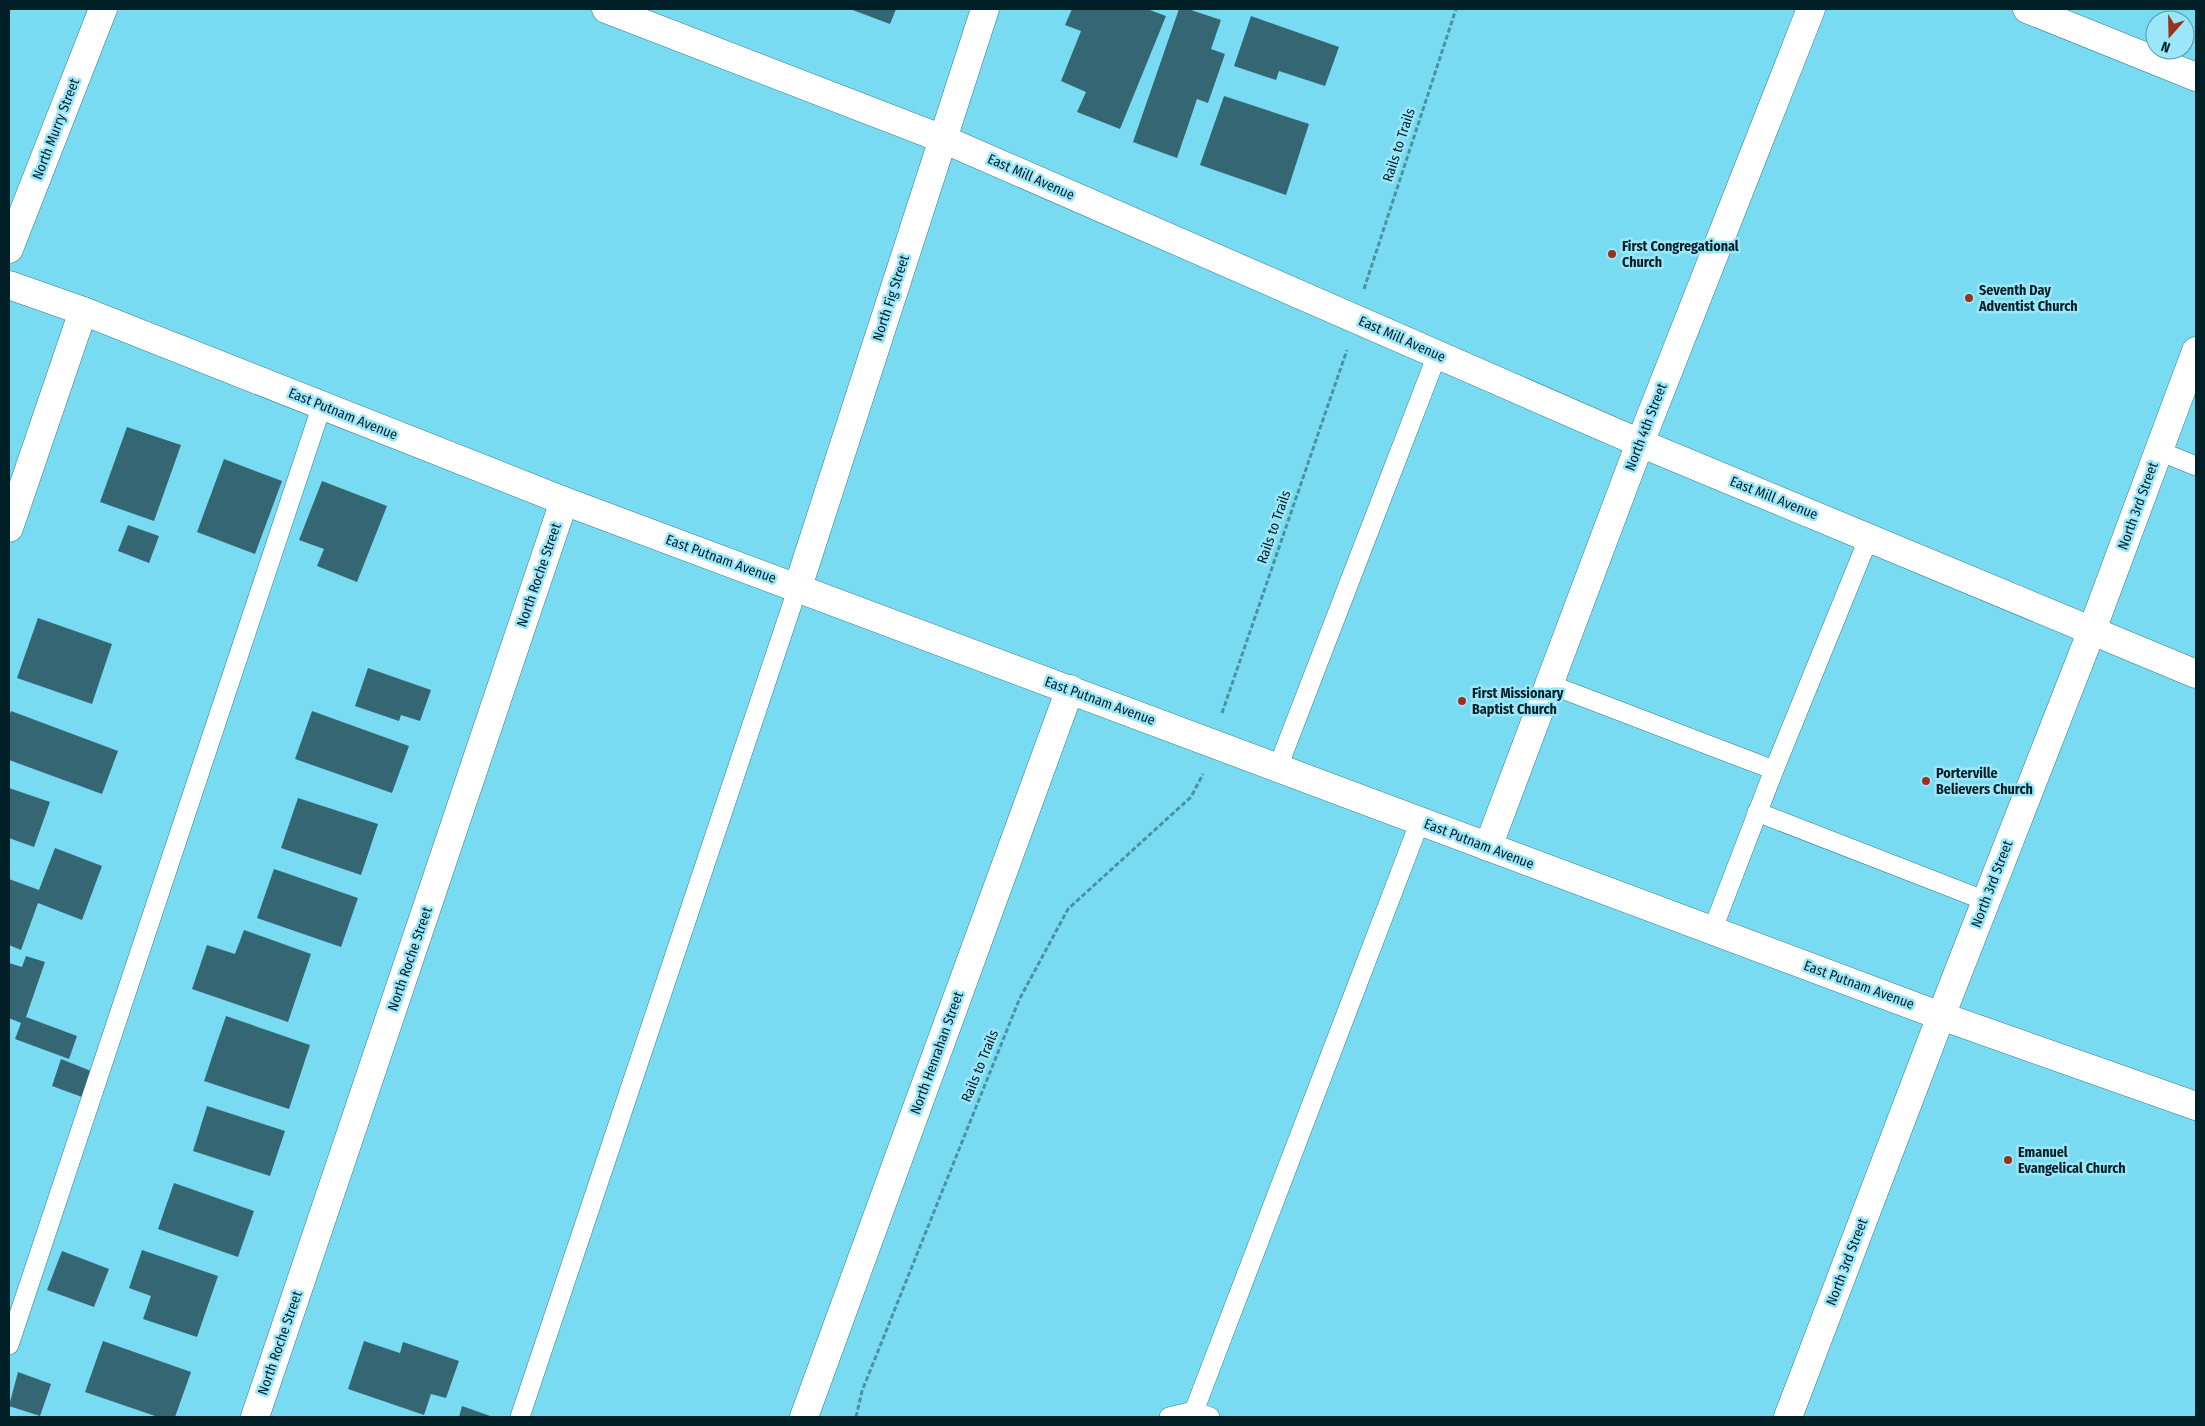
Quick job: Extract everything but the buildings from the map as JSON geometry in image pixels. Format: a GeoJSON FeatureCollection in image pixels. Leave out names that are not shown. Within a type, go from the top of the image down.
{"type":"FeatureCollection","features":[{"type":"Feature","properties":{"kind":"street","name":"North Murry Street"},"geometry":{"type":"LineString","coordinates":[[9,250],[102,9]]}},
{"type":"Feature","properties":{"kind":"street","name":"East Mill Avenue"},"geometry":{"type":"LineString","coordinates":[[606,9],[943,139],[1640,443],[2196,674]]}},
{"type":"Feature","properties":{"kind":"street","name":"North Fig Street"},"geometry":{"type":"LineString","coordinates":[[798,588],[985,9]]}},
{"type":"Feature","properties":{"kind":"street","name":"North 4th Street"},"geometry":{"type":"LineString","coordinates":[[1488,847],[1640,443],[1811,9]]}},
{"type":"Feature","properties":{"kind":"street"},"geometry":{"type":"LineString","coordinates":[[2027,9],[2196,77]]}},
{"type":"Feature","properties":{"kind":"street","name":"East Putnam Avenue"},"geometry":{"type":"LineString","coordinates":[[9,285],[83,311],[564,501],[1941,1016],[2196,1106]]}},
{"type":"Feature","properties":{"kind":"street"},"geometry":{"type":"LineString","coordinates":[[9,528],[83,311]]}},
{"type":"Feature","properties":{"kind":"street","name":"North 3rd Street"},"geometry":{"type":"LineString","coordinates":[[1788,1417],[1941,1016],[2092,630],[2159,451],[2190,390],[2196,351]]}},
{"type":"Feature","properties":{"kind":"street","name":"North Roche Street"},"geometry":{"type":"LineString","coordinates":[[255,1417],[564,501]]}},
{"type":"Feature","properties":{"kind":"street","name":"North Henrahan Street"},"geometry":{"type":"LineString","coordinates":[[804,1417],[1070,690]]}},
{"type":"Feature","properties":{"kind":"lane"},"geometry":{"type":"LineString","coordinates":[[1278,767],[1437,355]]}},
{"type":"Feature","properties":{"kind":"lane"},"geometry":{"type":"LineString","coordinates":[[9,1346],[322,405]]}},
{"type":"Feature","properties":{"kind":"lane"},"geometry":{"type":"LineString","coordinates":[[2159,451],[2196,466]]}},
{"type":"Feature","properties":{"kind":"lane"},"geometry":{"type":"LineString","coordinates":[[1712,931],[1757,812],[1869,537]]}},
{"type":"Feature","properties":{"kind":"lane"},"geometry":{"type":"LineString","coordinates":[[520,1417],[798,588]]}},
{"type":"Feature","properties":{"kind":"lane"},"geometry":{"type":"LineString","coordinates":[[1549,684],[1774,770]]}},
{"type":"Feature","properties":{"kind":"lane"},"geometry":{"type":"LineString","coordinates":[[1757,812],[1986,901]]}},
{"type":"Feature","properties":{"kind":"lane"},"geometry":{"type":"LineString","coordinates":[[1169,1417],[1202,1414],[1420,821]]}},
{"type":"Feature","properties":{"kind":"path","name":"Rails to Trails"},"geometry":{"type":"LineString","coordinates":[[1365,288],[1456,9]]}},
{"type":"Feature","properties":{"kind":"path","name":"Rails to Trails"},"geometry":{"type":"LineString","coordinates":[[1226,702],[1344,359]]}},
{"type":"Feature","properties":{"kind":"path","name":"Rails to Trails"},"geometry":{"type":"LineString","coordinates":[[856,1417],[862,1391],[1019,1000],[1059,925],[1068,909],[1191,798],[1204,774]]}},
{"type":"Feature","properties":{"kind":"place","name":"First Congregational Church"},"geometry":{"type":"Point","coordinates":[1612,254]}},
{"type":"Feature","properties":{"kind":"place","name":"Seventh Day Adventist Church"},"geometry":{"type":"Point","coordinates":[1969,298]}},
{"type":"Feature","properties":{"kind":"place","name":"First Missionary Baptist Church"},"geometry":{"type":"Point","coordinates":[1462,701]}},
{"type":"Feature","properties":{"kind":"place","name":"Porterville Believers Church"},"geometry":{"type":"Point","coordinates":[1926,781]}},
{"type":"Feature","properties":{"kind":"place","name":"Emanuel Evangelical Church"},"geometry":{"type":"Point","coordinates":[2008,1160]}}]}
